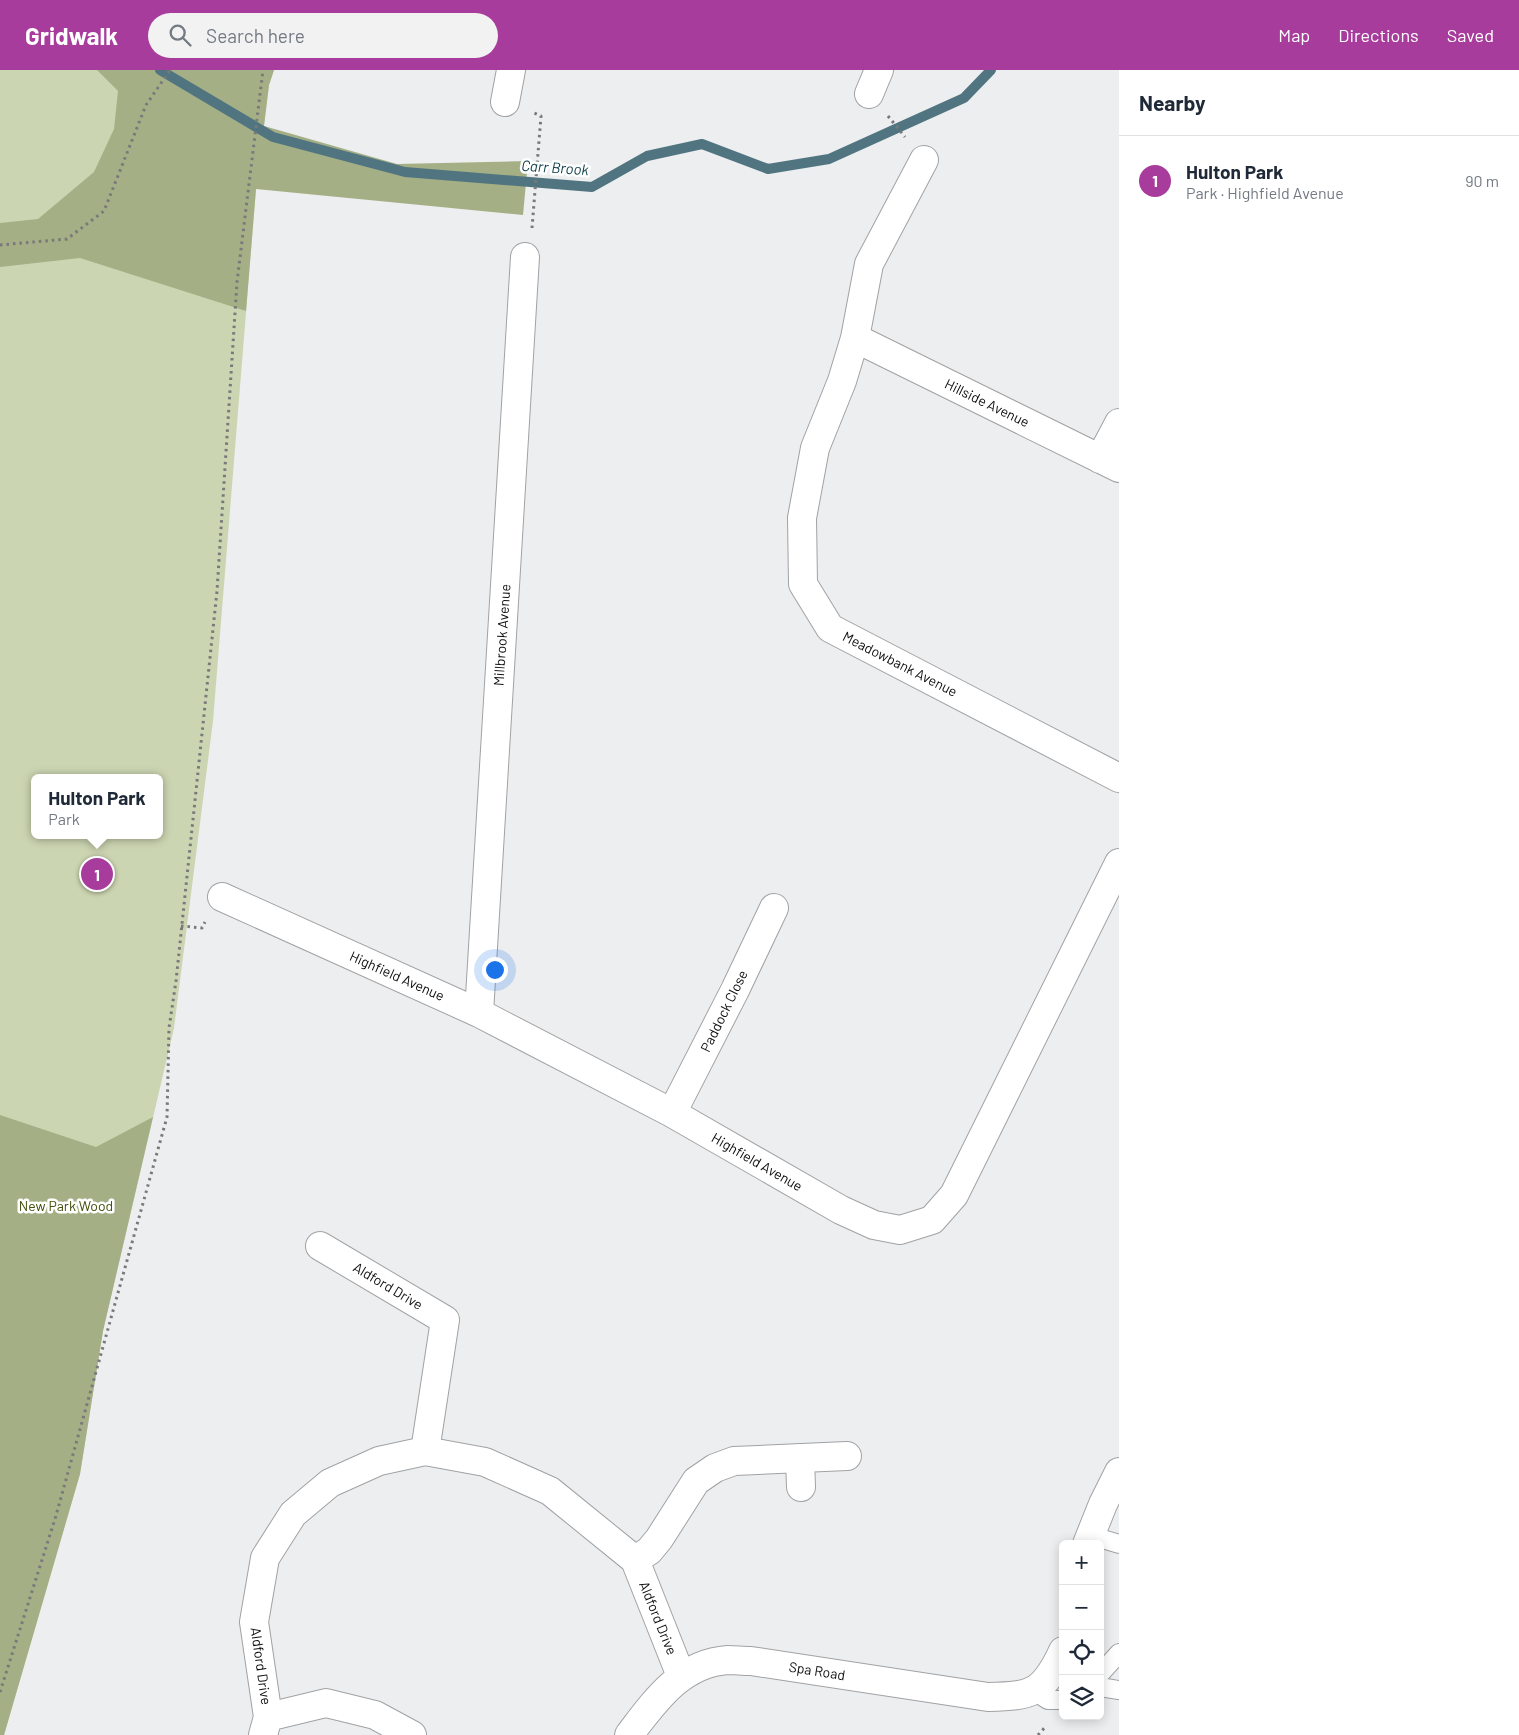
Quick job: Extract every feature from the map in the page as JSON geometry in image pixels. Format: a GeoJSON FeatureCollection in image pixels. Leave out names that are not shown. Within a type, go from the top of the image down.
{"type":"FeatureCollection","features":[{"type":"Feature","properties":{"kind":"street"},"geometry":{"type":"LineString","coordinates":[[505,102],[511,70]]}},
{"type":"Feature","properties":{"kind":"street","name":"Meadowbank Avenue"},"geometry":{"type":"LineString","coordinates":[[924,160],[869,264],[854,338],[842,381],[815,448],[802,518],[803,584],[830,628],[1119,778]]}},
{"type":"Feature","properties":{"kind":"street","name":"Millbrook Avenue"},"geometry":{"type":"LineString","coordinates":[[479,1012],[525,257]]}},
{"type":"Feature","properties":{"kind":"street","name":"Hillside Avenue"},"geometry":{"type":"LineString","coordinates":[[854,338],[1110,464]]}},
{"type":"Feature","properties":{"kind":"street"},"geometry":{"type":"LineString","coordinates":[[1110,464],[1119,423]]}},
{"type":"Feature","properties":{"kind":"street","name":"Highfield Avenue"},"geometry":{"type":"LineString","coordinates":[[222,897],[479,1012],[672,1113],[842,1210],[874,1225],[900,1230],[932,1220],[954,1195],[1119,863]]}},
{"type":"Feature","properties":{"kind":"street","name":"Paddock Close"},"geometry":{"type":"LineString","coordinates":[[672,1113],[735,990],[774,908]]}},
{"type":"Feature","properties":{"kind":"street","name":"Aldford Drive"},"geometry":{"type":"LineString","coordinates":[[320,1246],[445,1320],[425,1451]]}},
{"type":"Feature","properties":{"kind":"street","name":"Aldford Drive"},"geometry":{"type":"LineString","coordinates":[[265,1726],[254,1622],[265,1558],[293,1514],[330,1483],[379,1460],[425,1451],[486,1462],[550,1491],[635,1560],[681,1676]]}},
{"type":"Feature","properties":{"kind":"street"},"geometry":{"type":"LineString","coordinates":[[635,1560],[650,1550],[659,1539],[696,1481],[715,1468],[734,1461],[847,1456]]}},
{"type":"Feature","properties":{"kind":"street"},"geometry":{"type":"LineString","coordinates":[[800,1458],[801,1487]]}},
{"type":"Feature","properties":{"kind":"street"},"geometry":{"type":"LineString","coordinates":[[1088,1539],[1119,1472]]}},
{"type":"Feature","properties":{"kind":"street"},"geometry":{"type":"LineString","coordinates":[[1034,1692],[1050,1676],[1059,1659]]}},
{"type":"Feature","properties":{"kind":"street","name":"Spa Road"},"geometry":{"type":"LineString","coordinates":[[629,1735],[660,1695],[681,1676],[708,1664],[727,1660],[751,1661],[988,1698],[1034,1692]]}},
{"type":"Feature","properties":{"kind":"street"},"geometry":{"type":"LineString","coordinates":[[265,1726],[326,1704],[375,1716],[412,1735]]}},
{"type":"Feature","properties":{"kind":"lane"},"geometry":{"type":"LineString","coordinates":[[1088,1539],[1119,1544]]}},
{"type":"Feature","properties":{"kind":"lane"},"geometry":{"type":"LineString","coordinates":[[1104,1670],[1119,1653]]}},
{"type":"Feature","properties":{"kind":"lane"},"geometry":{"type":"LineString","coordinates":[[1104,1688],[1119,1690]]}},
{"type":"Feature","properties":{"kind":"lane"},"geometry":{"type":"LineString","coordinates":[[1034,1692],[1048,1700],[1059,1700]]}},
{"type":"Feature","properties":{"kind":"path"},"geometry":{"type":"LineString","coordinates":[[0,245],[67,239],[104,211],[146,105],[170,70]]}},
{"type":"Feature","properties":{"kind":"path"},"geometry":{"type":"LineString","coordinates":[[0,1692],[55,1520],[166,1117],[169,1028],[176,981],[217,591],[236,282],[263,70]]}},
{"type":"Feature","properties":{"kind":"path"},"geometry":{"type":"LineString","coordinates":[[877,92],[906,138]]}},
{"type":"Feature","properties":{"kind":"path"},"geometry":{"type":"LineString","coordinates":[[505,102],[541,116],[532,235],[525,257]]}},
{"type":"Feature","properties":{"kind":"green space"},"geometry":{"type":"Polygon","coordinates":[[[0,70],[274,70],[269,85],[256,189],[213,721],[174,1028],[103,1331],[80,1474],[4,1735],[0,1735],[0,70]]]}},
{"type":"Feature","properties":{"kind":"green space"},"geometry":{"type":"Polygon","coordinates":[[[97,70],[274,70],[269,85],[264,126],[397,164],[528,161],[523,215],[256,189],[246,311],[80,258],[0,267],[0,223],[38,219],[94,172],[114,129],[118,91],[97,70]]]}},
{"type":"Feature","properties":{"kind":"green space","name":"New Park Wood"},"geometry":{"type":"Polygon","coordinates":[[[0,1115],[96,1147],[153,1117],[103,1331],[80,1474],[4,1735],[0,1735],[0,1115]]]}},
{"type":"Feature","properties":{"kind":"waterway","name":"Carr Brook"},"geometry":{"type":"LineString","coordinates":[[160,70],[273,137],[405,172],[592,187],[647,156],[702,144],[768,169],[829,159],[964,98],[991,70]]}},
{"type":"Feature","properties":{"kind":"place","name":"Hulton Park"},"geometry":{"type":"Point","coordinates":[97,874]}}]}
